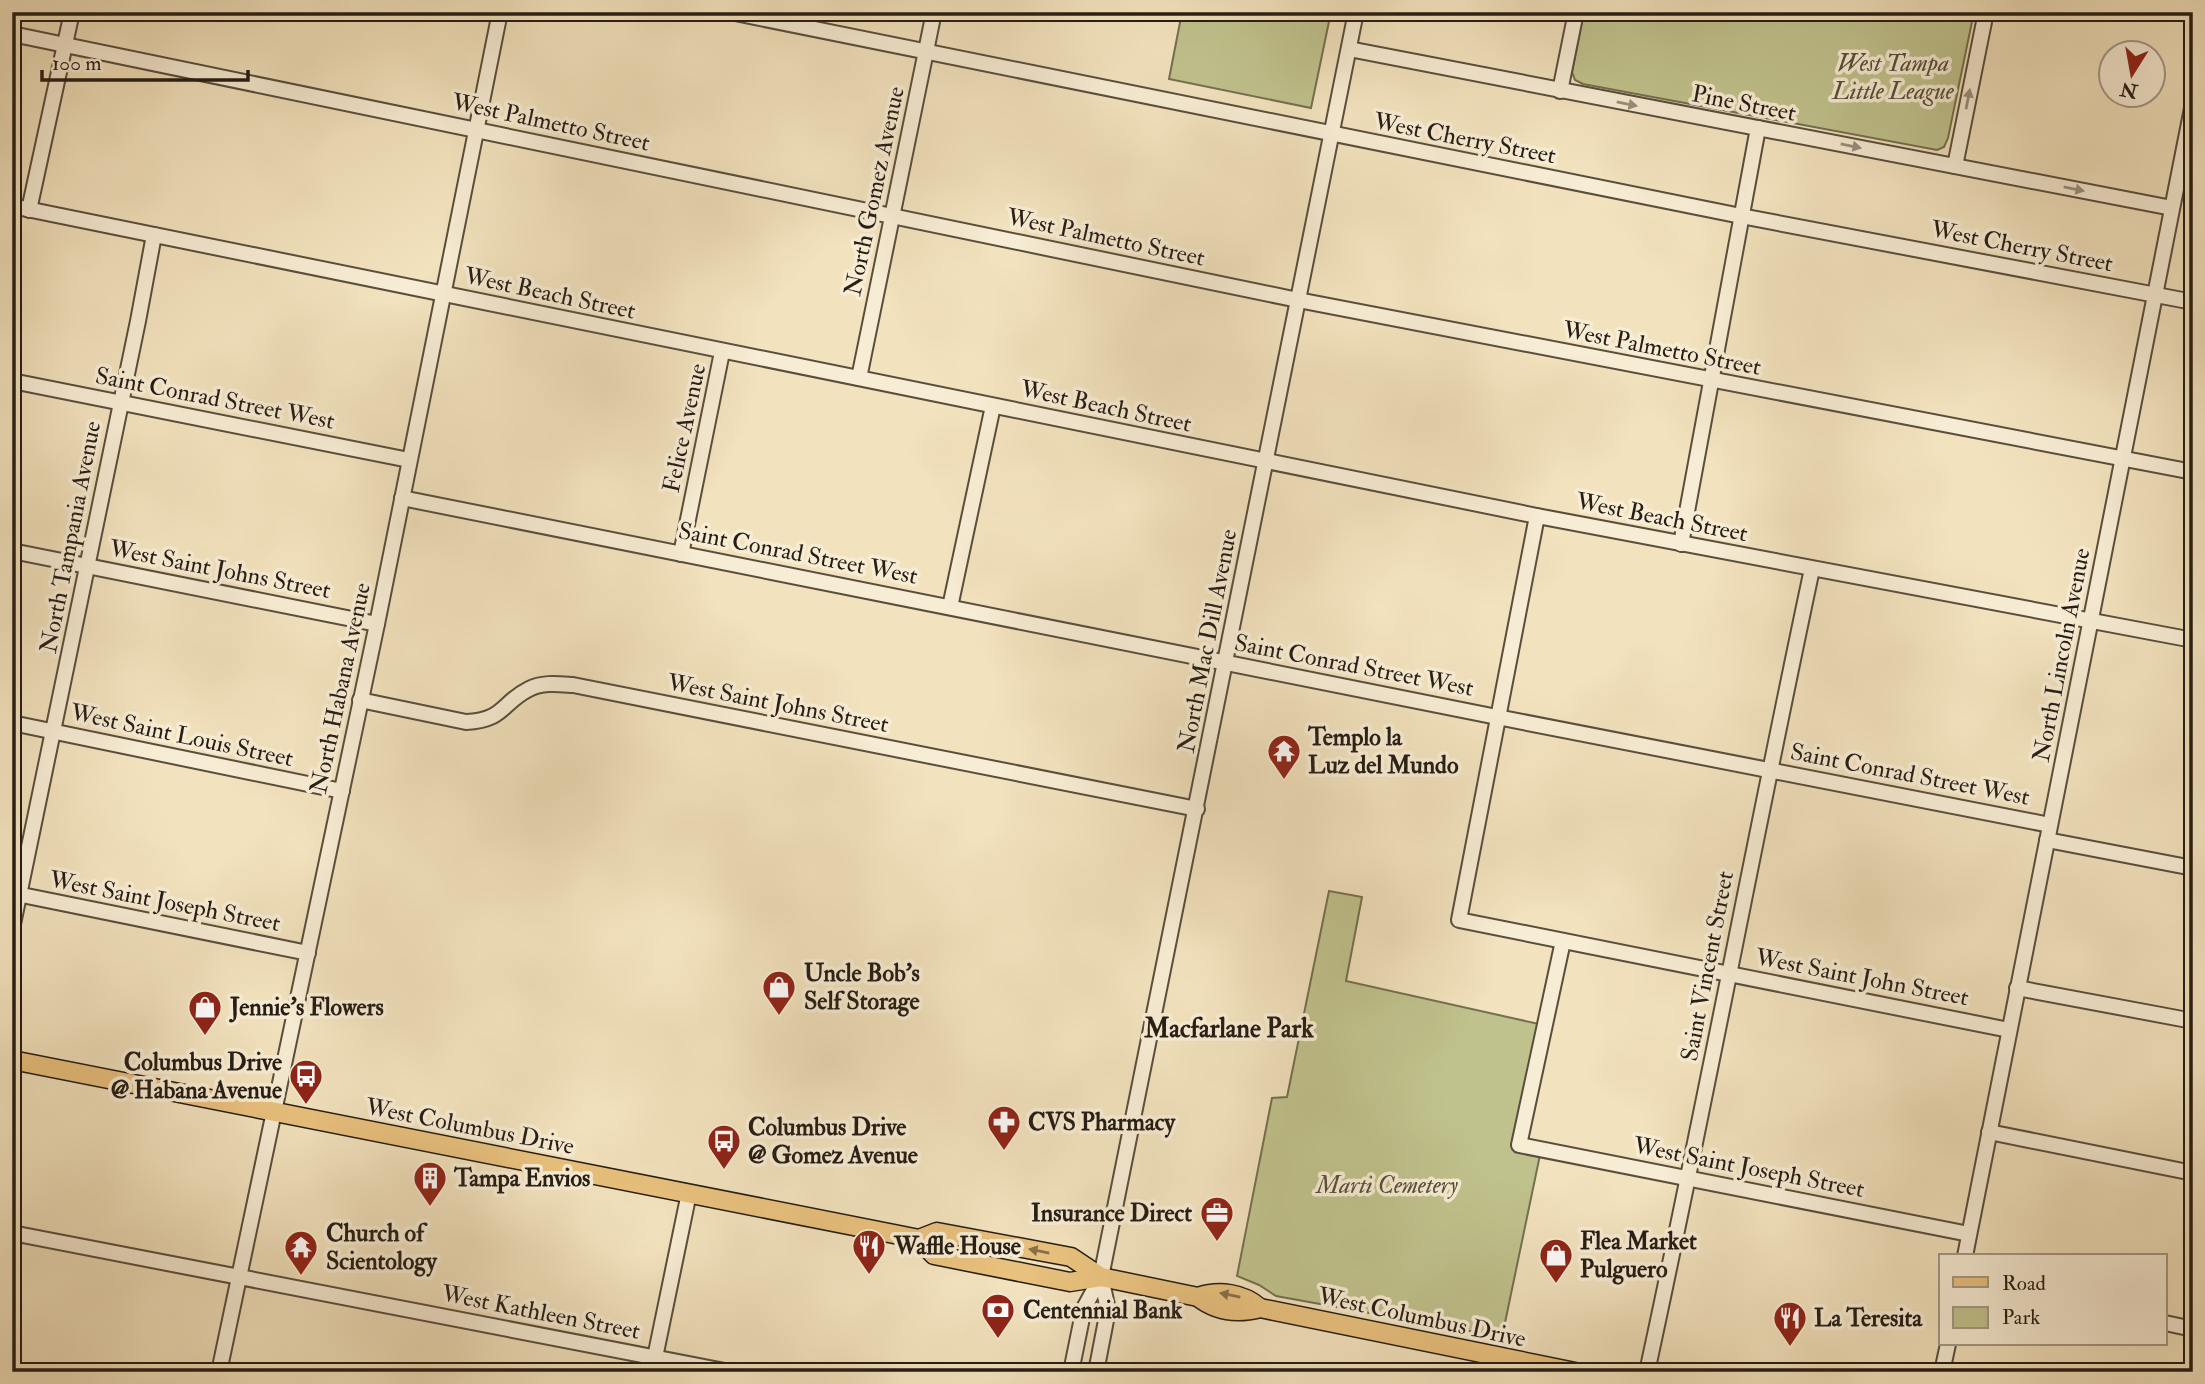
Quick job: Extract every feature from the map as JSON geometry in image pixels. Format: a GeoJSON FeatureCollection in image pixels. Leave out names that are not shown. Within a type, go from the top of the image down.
{"type":"FeatureCollection","features":[{"type":"Feature","properties":{"kind":"main road","name":"West Columbus Drive"},"geometry":{"type":"LineString","coordinates":[[12,1060],[273,1114],[919,1240],[934,1255],[1070,1282],[1101,1277],[1198,1297],[1210,1307],[1241,1313],[1260,1308],[1502,1365],[1575,1372]]}},
{"type":"Feature","properties":{"kind":"main road","name":"West Columbus Drive"},"geometry":{"type":"LineString","coordinates":[[919,1240],[937,1232],[1071,1257],[1101,1277]]}},
{"type":"Feature","properties":{"kind":"street"},"geometry":{"type":"LineString","coordinates":[[29,210],[72,12]]}},
{"type":"Feature","properties":{"kind":"street","name":"North Habana Avenue"},"geometry":{"type":"LineString","coordinates":[[219,1372],[377,624],[500,12]]}},
{"type":"Feature","properties":{"kind":"street","name":"West Cherry Street"},"geometry":{"type":"LineString","coordinates":[[730,12],[1741,216],[2193,302]]}},
{"type":"Feature","properties":{"kind":"street","name":"North Gomez Avenue"},"geometry":{"type":"LineString","coordinates":[[859,379],[934,12]]}},
{"type":"Feature","properties":{"kind":"street","name":"North Mac Dill Avenue"},"geometry":{"type":"LineString","coordinates":[[1071,1372],[1084,1308],[1101,1277],[1356,12]]}},
{"type":"Feature","properties":{"kind":"street"},"geometry":{"type":"LineString","coordinates":[[1560,91],[1576,12]]}},
{"type":"Feature","properties":{"kind":"street"},"geometry":{"type":"LineString","coordinates":[[1955,166],[1986,12]]}},
{"type":"Feature","properties":{"kind":"street","name":"West Palmetto Street"},"geometry":{"type":"LineString","coordinates":[[12,34],[1298,300],[2193,472]]}},
{"type":"Feature","properties":{"kind":"street","name":"Pine Street"},"geometry":{"type":"LineString","coordinates":[[1349,49],[2172,208]]}},
{"type":"Feature","properties":{"kind":"street","name":"North Lincoln Avenue"},"geometry":{"type":"LineString","coordinates":[[1965,1254],[2172,208],[2190,129],[2193,103]]}},
{"type":"Feature","properties":{"kind":"street"},"geometry":{"type":"LineString","coordinates":[[1681,544],[1758,128]]}},
{"type":"Feature","properties":{"kind":"street","name":"West Beach Street"},"geometry":{"type":"LineString","coordinates":[[12,206],[1537,516],[2193,640]]}},
{"type":"Feature","properties":{"kind":"street","name":"North Tampania Avenue"},"geometry":{"type":"LineString","coordinates":[[12,929],[16,894],[54,732],[154,235]]}},
{"type":"Feature","properties":{"kind":"street","name":"Felice Avenue"},"geometry":{"type":"LineString","coordinates":[[681,554],[722,352]]}},
{"type":"Feature","properties":{"kind":"street","name":"Saint Conrad Street West"},"geometry":{"type":"LineString","coordinates":[[12,381],[409,460]]}},
{"type":"Feature","properties":{"kind":"street"},"geometry":{"type":"LineString","coordinates":[[950,607],[993,406]]}},
{"type":"Feature","properties":{"kind":"street","name":"Saint Conrad Street West"},"geometry":{"type":"LineString","coordinates":[[402,498],[1769,770],[2049,832],[2193,868]]}},
{"type":"Feature","properties":{"kind":"street"},"geometry":{"type":"LineString","coordinates":[[1497,717],[1537,516]]}},
{"type":"Feature","properties":{"kind":"street","name":"West Saint Johns Street"},"geometry":{"type":"LineString","coordinates":[[12,551],[377,624]]}},
{"type":"Feature","properties":{"kind":"street","name":"Saint Vincent Street"},"geometry":{"type":"LineString","coordinates":[[1647,1372],[1812,569]]}},
{"type":"Feature","properties":{"kind":"street","name":"West Saint Johns Street"},"geometry":{"type":"LineString","coordinates":[[360,701],[476,722],[501,713],[529,689],[550,683],[573,685],[1197,809]]}},
{"type":"Feature","properties":{"kind":"street","name":"West Saint John Street"},"geometry":{"type":"LineString","coordinates":[[1497,717],[1459,920],[2009,1030]]}},
{"type":"Feature","properties":{"kind":"street","name":"West Saint Louis Street"},"geometry":{"type":"LineString","coordinates":[[12,723],[342,790]]}},
{"type":"Feature","properties":{"kind":"street","name":"West Saint Joseph Street"},"geometry":{"type":"LineString","coordinates":[[16,894],[308,953]]}},
{"type":"Feature","properties":{"kind":"street","name":"West Saint Joseph Street"},"geometry":{"type":"LineString","coordinates":[[1563,941],[1520,1145],[1969,1234]]}},
{"type":"Feature","properties":{"kind":"street"},"geometry":{"type":"LineString","coordinates":[[2018,988],[2193,1021]]}},
{"type":"Feature","properties":{"kind":"street"},"geometry":{"type":"LineString","coordinates":[[1989,1132],[2193,1173]]}},
{"type":"Feature","properties":{"kind":"street"},"geometry":{"type":"LineString","coordinates":[[652,1372],[689,1193]]}},
{"type":"Feature","properties":{"kind":"street","name":"West Kathleen Street"},"geometry":{"type":"LineString","coordinates":[[12,1233],[730,1372]]}},
{"type":"Feature","properties":{"kind":"street","name":"North Mac Dill Avenue"},"geometry":{"type":"LineString","coordinates":[[1096,1372],[1108,1310],[1101,1277]]}},
{"type":"Feature","properties":{"kind":"street"},"geometry":{"type":"LineString","coordinates":[[2166,1323],[2193,1329]]}},
{"type":"Feature","properties":{"kind":"street"},"geometry":{"type":"LineString","coordinates":[[1942,1372],[1948,1346]]}},
{"type":"Feature","properties":{"kind":"green space"},"geometry":{"type":"Polygon","coordinates":[[[1182,12],[1331,12],[1311,108],[1169,79],[1182,12]]]}},
{"type":"Feature","properties":{"kind":"green space","name":"West Tampa Little League"},"geometry":{"type":"Polygon","coordinates":[[[1584,12],[1974,12],[1948,138],[1944,147],[1937,150],[1583,84],[1575,80],[1572,72],[1584,12]]]}},
{"type":"Feature","properties":{"kind":"green space","name":"Marti Cemetery"},"geometry":{"type":"Polygon","coordinates":[[[1329,891],[1362,897],[1346,981],[1539,1024],[1514,1149],[1540,1155],[1502,1337],[1276,1296],[1237,1276],[1272,1098],[1287,1097],[1329,891]]]}},
{"type":"Feature","properties":{"kind":"place","name":"Templo la Luz del Mundo"},"geometry":{"type":"Point","coordinates":[1284,781]}},
{"type":"Feature","properties":{"kind":"place","name":"Uncle Bob's Self Storage"},"geometry":{"type":"Point","coordinates":[779,1017]}},
{"type":"Feature","properties":{"kind":"place","name":"Jennie's Flowers"},"geometry":{"type":"Point","coordinates":[205,1037]}},
{"type":"Feature","properties":{"kind":"place","name":"Columbus Drive @ Habana Avenue"},"geometry":{"type":"Point","coordinates":[306,1106]}},
{"type":"Feature","properties":{"kind":"place","name":"CVS Pharmacy"},"geometry":{"type":"Point","coordinates":[1004,1152]}},
{"type":"Feature","properties":{"kind":"place","name":"Columbus Drive @ Gomez Avenue"},"geometry":{"type":"Point","coordinates":[724,1171]}},
{"type":"Feature","properties":{"kind":"place","name":"Tampa Envios"},"geometry":{"type":"Point","coordinates":[430,1208]}},
{"type":"Feature","properties":{"kind":"place","name":"Insurance Direct"},"geometry":{"type":"Point","coordinates":[1217,1243]}},
{"type":"Feature","properties":{"kind":"place","name":"Waffle House"},"geometry":{"type":"Point","coordinates":[869,1276]}},
{"type":"Feature","properties":{"kind":"place","name":"Church of Scientology"},"geometry":{"type":"Point","coordinates":[301,1277]}},
{"type":"Feature","properties":{"kind":"place","name":"Flea Market Pulguero"},"geometry":{"type":"Point","coordinates":[1556,1285]}},
{"type":"Feature","properties":{"kind":"place","name":"Centennial Bank"},"geometry":{"type":"Point","coordinates":[998,1340]}},
{"type":"Feature","properties":{"kind":"place","name":"La Teresita"},"geometry":{"type":"Point","coordinates":[1790,1348]}},
{"type":"Feature","properties":{"kind":"district","name":"Macfarlane Park"},"geometry":{"type":"Point","coordinates":[1229,1028]}}]}
